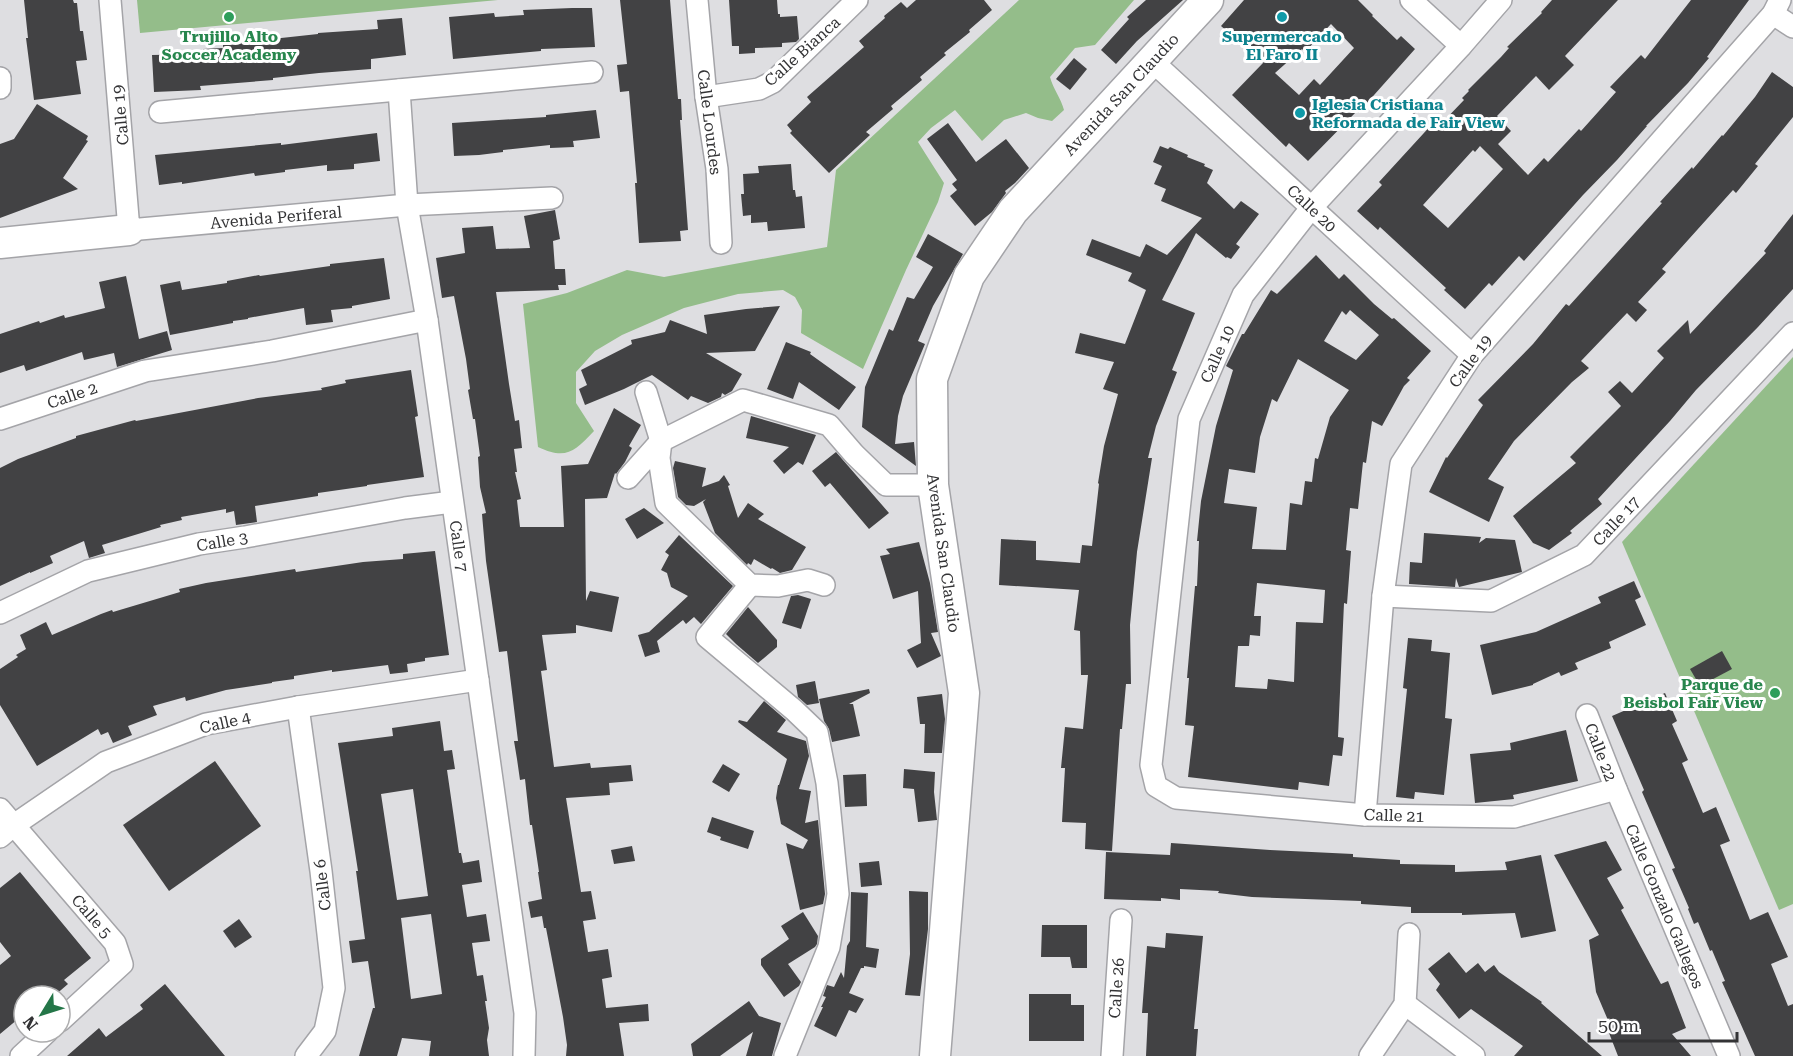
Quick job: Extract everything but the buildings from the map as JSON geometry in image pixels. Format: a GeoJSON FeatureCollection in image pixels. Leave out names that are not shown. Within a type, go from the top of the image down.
{"type":"FeatureCollection","features":[{"type":"Feature","properties":{"kind":"street","name":"Calle 19"},"geometry":{"type":"LineString","coordinates":[[110,0],[129,230]]}},
{"type":"Feature","properties":{"kind":"street","name":"Calle Lourdes"},"geometry":{"type":"LineString","coordinates":[[697,0],[706,97],[717,169],[721,243]]}},
{"type":"Feature","properties":{"kind":"street","name":"Calle Bianca"},"geometry":{"type":"LineString","coordinates":[[706,97],[759,89],[773,82],[857,0]]}},
{"type":"Feature","properties":{"kind":"street","name":"Avenida San Claudio"},"geometry":{"type":"LineString","coordinates":[[935,1056],[964,693],[933,485],[932,379],[969,276],[1013,211],[1208,0]]}},
{"type":"Feature","properties":{"kind":"street"},"geometry":{"type":"LineString","coordinates":[[1412,0],[1461,46]]}},
{"type":"Feature","properties":{"kind":"street","name":"Calle 10"},"geometry":{"type":"LineString","coordinates":[[1170,794],[1156,786],[1151,765],[1189,419],[1243,295],[1312,207],[1501,0]]}},
{"type":"Feature","properties":{"kind":"street","name":"Calle 19"},"geometry":{"type":"LineString","coordinates":[[1365,815],[1383,596],[1401,464],[1472,355],[1776,7]]}},
{"type":"Feature","properties":{"kind":"street"},"geometry":{"type":"LineString","coordinates":[[1776,7],[1793,27]]}},
{"type":"Feature","properties":{"kind":"street","name":"Calle 20"},"geometry":{"type":"LineString","coordinates":[[1152,62],[1472,355]]}},
{"type":"Feature","properties":{"kind":"street"},"geometry":{"type":"LineString","coordinates":[[160,112],[592,72]]}},
{"type":"Feature","properties":{"kind":"street"},"geometry":{"type":"LineString","coordinates":[[0,78],[0,88]]}},
{"type":"Feature","properties":{"kind":"street","name":"Calle 7"},"geometry":{"type":"LineString","coordinates":[[399,90],[407,205],[427,320],[525,1013],[524,1056]]}},
{"type":"Feature","properties":{"kind":"street","name":"Avenida Periferal"},"geometry":{"type":"LineString","coordinates":[[0,243],[407,205],[552,198]]}},
{"type":"Feature","properties":{"kind":"street","name":"Calle 2"},"geometry":{"type":"LineString","coordinates":[[0,419],[145,371],[272,351],[427,320]]}},
{"type":"Feature","properties":{"kind":"street","name":"Calle 17"},"geometry":{"type":"LineString","coordinates":[[1383,596],[1491,601],[1584,555],[1793,333]]}},
{"type":"Feature","properties":{"kind":"street"},"geometry":{"type":"LineString","coordinates":[[646,392],[661,441],[659,458],[666,503],[750,585],[778,586],[808,580],[824,585]]}},
{"type":"Feature","properties":{"kind":"street"},"geometry":{"type":"LineString","coordinates":[[628,478],[661,441],[743,400],[829,425],[854,454],[886,485],[933,485]]}},
{"type":"Feature","properties":{"kind":"street","name":"Calle 3"},"geometry":{"type":"LineString","coordinates":[[0,613],[88,571],[200,544],[405,508],[452,502]]}},
{"type":"Feature","properties":{"kind":"street"},"geometry":{"type":"LineString","coordinates":[[750,585],[707,637],[817,732],[827,783],[838,894],[829,947],[785,1056]]}},
{"type":"Feature","properties":{"kind":"street","name":"Calle 4"},"geometry":{"type":"LineString","coordinates":[[7,831],[106,762],[206,724],[298,707],[478,680]]}},
{"type":"Feature","properties":{"kind":"street","name":"Calle 6"},"geometry":{"type":"LineString","coordinates":[[298,707],[321,872],[334,988],[325,1031],[306,1056]]}},
{"type":"Feature","properties":{"kind":"street","name":"Calle 22"},"geometry":{"type":"LineString","coordinates":[[1587,715],[1616,789]]}},
{"type":"Feature","properties":{"kind":"street","name":"Calle 21"},"geometry":{"type":"LineString","coordinates":[[1170,794],[1176,798],[1365,815],[1514,817],[1616,789]]}},
{"type":"Feature","properties":{"kind":"street","name":"Calle Gonzalo Gallegos"},"geometry":{"type":"LineString","coordinates":[[1616,789],[1729,1056]]}},
{"type":"Feature","properties":{"kind":"street","name":"Calle 5"},"geometry":{"type":"LineString","coordinates":[[0,809],[7,831],[115,943],[122,964],[72,1009]]}},
{"type":"Feature","properties":{"kind":"street","name":"Calle 26"},"geometry":{"type":"LineString","coordinates":[[1112,1056],[1121,920]]}},
{"type":"Feature","properties":{"kind":"street"},"geometry":{"type":"LineString","coordinates":[[1370,1056],[1405,1004],[1409,934]]}},
{"type":"Feature","properties":{"kind":"street"},"geometry":{"type":"LineString","coordinates":[[1405,1004],[1474,1056]]}},
{"type":"Feature","properties":{"kind":"street"},"geometry":{"type":"LineString","coordinates":[[21,1056],[34,1044]]}},
{"type":"Feature","properties":{"kind":"green space","name":"Trujillo Alto Soccer Academy"},"geometry":{"type":"Polygon","coordinates":[[[137,0],[498,0],[140,33],[137,0]]]}},
{"type":"Feature","properties":{"kind":"green space"},"geometry":{"type":"Polygon","coordinates":[[[1019,0],[1134,0],[1095,45],[1075,48],[1050,77],[1064,110],[1052,121],[1026,113],[1004,120],[982,141],[955,110],[931,128],[918,142],[944,183],[938,202],[863,369],[801,333],[802,310],[795,297],[783,290],[738,294],[684,308],[622,335],[595,351],[576,372],[576,403],[594,431],[569,452],[556,453],[538,447],[523,304],[567,293],[627,270],[664,277],[827,247],[836,170],[1019,0]]]}},
{"type":"Feature","properties":{"kind":"green space"},"geometry":{"type":"Polygon","coordinates":[[[1793,357],[1793,904],[1779,910],[1622,542],[1793,357]]]}},
{"type":"Feature","properties":{"kind":"place","name":"Trujillo Alto Soccer Academy"},"geometry":{"type":"Point","coordinates":[229,17]}},
{"type":"Feature","properties":{"kind":"place","name":"Supermercado El Faro II"},"geometry":{"type":"Point","coordinates":[1282,17]}},
{"type":"Feature","properties":{"kind":"place","name":"Iglesia Cristiana Reformada de Fair View"},"geometry":{"type":"Point","coordinates":[1300,113]}},
{"type":"Feature","properties":{"kind":"place","name":"Parque de Beisbol Fair View"},"geometry":{"type":"Point","coordinates":[1775,693]}}]}
